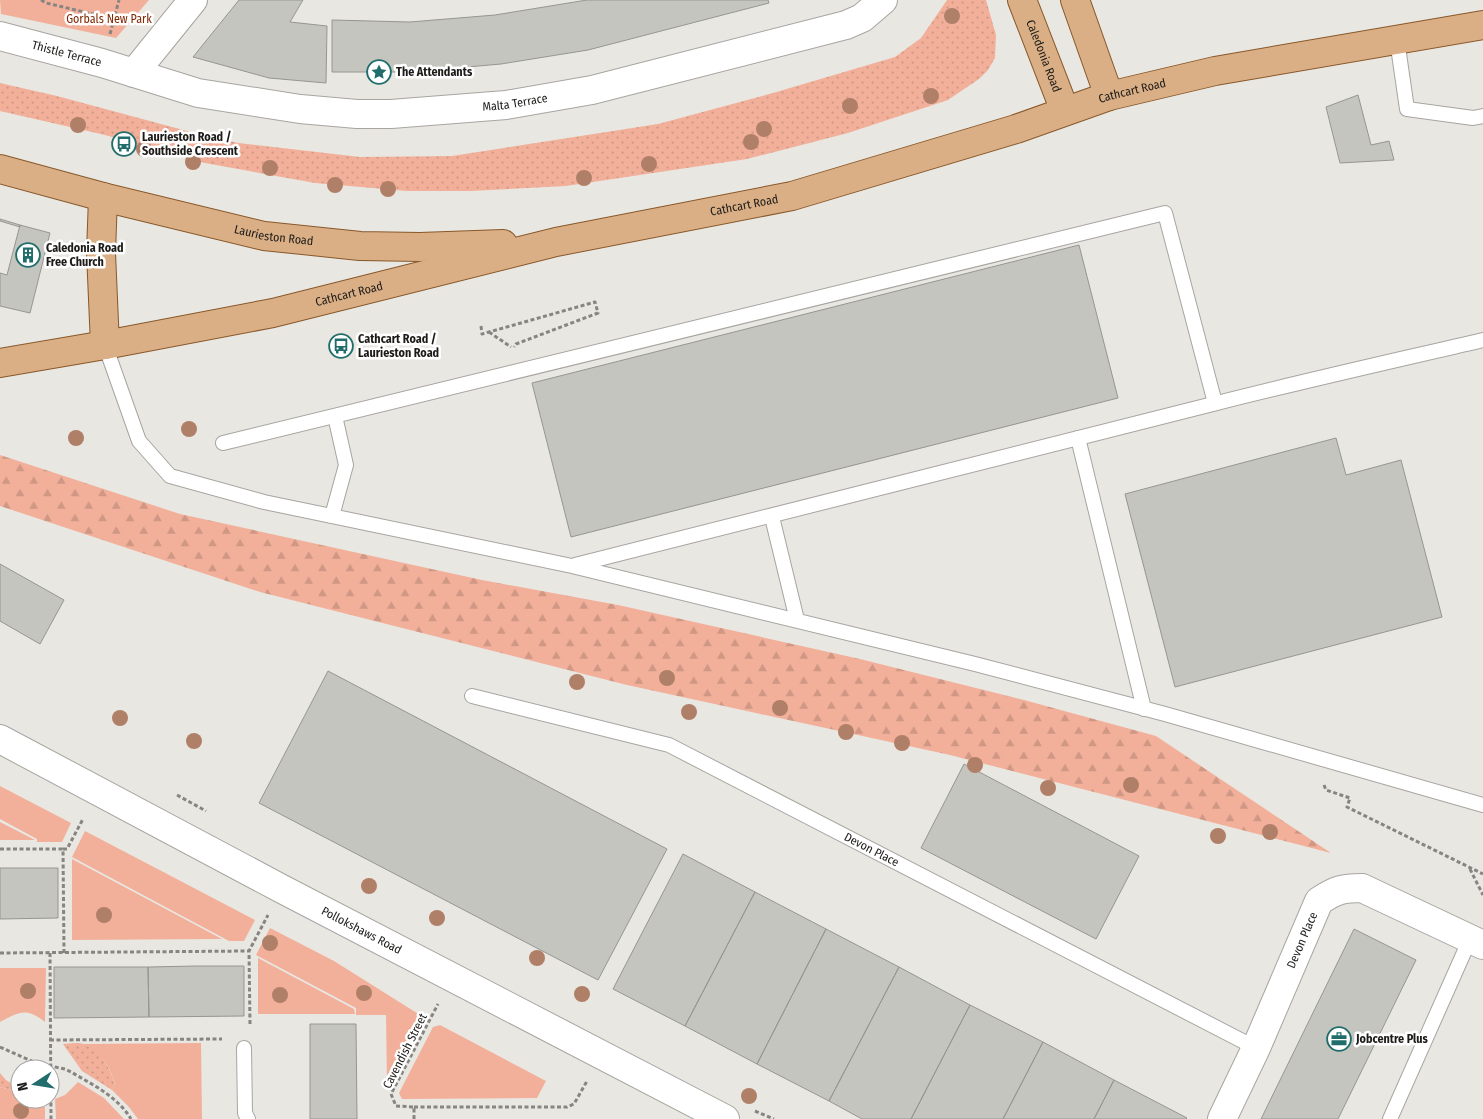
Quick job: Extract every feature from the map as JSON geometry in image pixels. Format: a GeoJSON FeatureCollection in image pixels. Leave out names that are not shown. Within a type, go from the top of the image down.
{"type":"FeatureCollection","features":[{"type":"Feature","properties":{"kind":"main road","name":"Caledonia Road"},"geometry":{"type":"LineString","coordinates":[[1022,0],[1065,111]]}},
{"type":"Feature","properties":{"kind":"main road"},"geometry":{"type":"LineString","coordinates":[[1075,0],[1109,96]]}},
{"type":"Feature","properties":{"kind":"main road","name":"Cathcart Road"},"geometry":{"type":"LineString","coordinates":[[0,362],[105,345],[273,313],[556,242],[792,196],[1016,129],[1109,96],[1215,71],[1483,25]]}},
{"type":"Feature","properties":{"kind":"main road","name":"Laurieston Road"},"geometry":{"type":"LineString","coordinates":[[0,169],[103,197],[264,236],[324,243],[420,247],[556,242]]}},
{"type":"Feature","properties":{"kind":"main road"},"geometry":{"type":"LineString","coordinates":[[103,197],[101,254],[105,345]]}},
{"type":"Feature","properties":{"kind":"street"},"geometry":{"type":"LineString","coordinates":[[134,73],[193,0]]}},
{"type":"Feature","properties":{"kind":"street","name":"Malta Terrace"},"geometry":{"type":"LineString","coordinates":[[134,73],[198,92],[300,110],[391,114],[506,105],[592,90],[827,31],[862,18],[883,0]]}},
{"type":"Feature","properties":{"kind":"street","name":"Thistle Terrace"},"geometry":{"type":"LineString","coordinates":[[0,36],[134,73]]}},
{"type":"Feature","properties":{"kind":"street","name":"Pollokshaws Road"},"geometry":{"type":"LineString","coordinates":[[0,739],[282,889],[725,1119]]}},
{"type":"Feature","properties":{"kind":"street","name":"Devon Place"},"geometry":{"type":"LineString","coordinates":[[1222,1119],[1256,1048],[1319,902],[1333,892],[1347,888],[1362,888],[1476,942]]}},
{"type":"Feature","properties":{"kind":"lane"},"geometry":{"type":"LineString","coordinates":[[1397,40],[1407,109],[1473,118],[1483,116]]}},
{"type":"Feature","properties":{"kind":"lane"},"geometry":{"type":"LineString","coordinates":[[223,443],[1165,213],[1215,403]]}},
{"type":"Feature","properties":{"kind":"lane"},"geometry":{"type":"LineString","coordinates":[[572,566],[772,517],[1215,403],[1483,340]]}},
{"type":"Feature","properties":{"kind":"lane"},"geometry":{"type":"LineString","coordinates":[[105,345],[139,442],[170,476],[264,502],[572,566],[975,664],[1144,709],[1483,805]]}},
{"type":"Feature","properties":{"kind":"lane"},"geometry":{"type":"LineString","coordinates":[[332,516],[346,465],[335,416]]}},
{"type":"Feature","properties":{"kind":"lane"},"geometry":{"type":"LineString","coordinates":[[1078,438],[1144,709]]}},
{"type":"Feature","properties":{"kind":"lane"},"geometry":{"type":"LineString","coordinates":[[772,517],[797,620]]}},
{"type":"Feature","properties":{"kind":"lane","name":"Devon Place"},"geometry":{"type":"LineString","coordinates":[[472,696],[669,745],[1256,1048]]}},
{"type":"Feature","properties":{"kind":"lane","name":"Devon Place"},"geometry":{"type":"LineString","coordinates":[[1390,1119],[1476,942]]}},
{"type":"Feature","properties":{"kind":"lane"},"geometry":{"type":"LineString","coordinates":[[247,1043],[245,1113],[248,1119]]}},
{"type":"Feature","properties":{"kind":"path"},"geometry":{"type":"LineString","coordinates":[[40,0],[114,19]]}},
{"type":"Feature","properties":{"kind":"path"},"geometry":{"type":"LineString","coordinates":[[481,326],[482,334],[595,302],[598,313],[516,344],[510,350],[515,373]]}},
{"type":"Feature","properties":{"kind":"path"},"geometry":{"type":"LineString","coordinates":[[489,332],[512,348]]}},
{"type":"Feature","properties":{"kind":"path"},"geometry":{"type":"LineString","coordinates":[[1316,758],[1326,790],[1350,798],[1347,807],[1483,874]]}},
{"type":"Feature","properties":{"kind":"path"},"geometry":{"type":"LineString","coordinates":[[0,849],[67,848],[98,790]]}},
{"type":"Feature","properties":{"kind":"path"},"geometry":{"type":"LineString","coordinates":[[63,849],[64,953]]}},
{"type":"Feature","properties":{"kind":"path"},"geometry":{"type":"LineString","coordinates":[[1470,868],[1483,895]]}},
{"type":"Feature","properties":{"kind":"path"},"geometry":{"type":"LineString","coordinates":[[50,1040],[247,1043],[249,951],[282,889]]}},
{"type":"Feature","properties":{"kind":"path"},"geometry":{"type":"LineString","coordinates":[[0,953],[249,951]]}},
{"type":"Feature","properties":{"kind":"path"},"geometry":{"type":"LineString","coordinates":[[50,953],[50,1059]]}},
{"type":"Feature","properties":{"kind":"path","name":"Cavendish Street"},"geometry":{"type":"LineString","coordinates":[[414,1107],[396,1106],[391,1094],[453,977]]}},
{"type":"Feature","properties":{"kind":"path"},"geometry":{"type":"LineString","coordinates":[[0,1047],[26,1059]]}},
{"type":"Feature","properties":{"kind":"path"},"geometry":{"type":"LineString","coordinates":[[414,1119],[414,1107],[567,1107],[574,1104],[600,1054]]}},
{"type":"Feature","properties":{"kind":"path"},"geometry":{"type":"LineString","coordinates":[[60,1068],[102,1090],[119,1104],[131,1119]]}},
{"type":"Feature","properties":{"kind":"green space","name":"Gorbals New Park"},"geometry":{"type":"Polygon","coordinates":[[[0,0],[149,0],[116,38],[1,14],[0,0]]]}},
{"type":"Feature","properties":{"kind":"green space"},"geometry":{"type":"Polygon","coordinates":[[[947,0],[986,0],[996,35],[995,58],[988,70],[979,79],[948,100],[848,133],[747,159],[566,186],[471,191],[407,191],[315,183],[205,163],[105,135],[0,111],[0,83],[238,143],[360,157],[452,156],[658,124],[895,57],[921,38],[947,0]]]}},
{"type":"Feature","properties":{"kind":"green space"},"geometry":{"type":"Polygon","coordinates":[[[0,455],[180,514],[482,580],[618,605],[860,659],[1024,700],[1156,736],[1331,853],[950,755],[627,685],[260,592],[0,506],[0,455]]]}},
{"type":"Feature","properties":{"kind":"green space"},"geometry":{"type":"Polygon","coordinates":[[[0,786],[71,823],[62,842],[37,842],[37,839],[0,819],[0,786]]]}},
{"type":"Feature","properties":{"kind":"green space"},"geometry":{"type":"Polygon","coordinates":[[[0,822],[35,840],[0,840],[0,822]]]}},
{"type":"Feature","properties":{"kind":"green space"},"geometry":{"type":"Polygon","coordinates":[[[85,831],[255,920],[244,941],[229,941],[72,857],[85,831]]]}},
{"type":"Feature","properties":{"kind":"green space"},"geometry":{"type":"Polygon","coordinates":[[[72,859],[222,939],[72,940],[72,859]]]}},
{"type":"Feature","properties":{"kind":"green space"},"geometry":{"type":"Polygon","coordinates":[[[270,928],[334,961],[420,1015],[421,1022],[389,1082],[387,1082],[386,1015],[356,1015],[356,1008],[256,955],[270,928]]]}},
{"type":"Feature","properties":{"kind":"green space"},"geometry":{"type":"Polygon","coordinates":[[[258,958],[354,1009],[355,1014],[258,1014],[258,958]]]}},
{"type":"Feature","properties":{"kind":"green space"},"geometry":{"type":"Polygon","coordinates":[[[0,968],[46,968],[45,1022],[33,1014],[22,1013],[0,1022],[0,968]]]}},
{"type":"Feature","properties":{"kind":"green space"},"geometry":{"type":"Polygon","coordinates":[[[440,1025],[546,1081],[537,1098],[402,1099],[399,1093],[433,1027],[440,1025]]]}},
{"type":"Feature","properties":{"kind":"green space"},"geometry":{"type":"Polygon","coordinates":[[[201,1043],[202,1119],[138,1119],[112,1090],[115,1084],[107,1065],[95,1052],[82,1044],[201,1043]]]}},
{"type":"Feature","properties":{"kind":"green space"},"geometry":{"type":"Polygon","coordinates":[[[63,1044],[83,1044],[95,1051],[104,1061],[113,1078],[115,1085],[112,1090],[82,1071],[63,1044]]]}},
{"type":"Feature","properties":{"kind":"green space"},"geometry":{"type":"Polygon","coordinates":[[[0,1073],[10,1083],[10,1090],[0,1087],[0,1073]]]}},
{"type":"Feature","properties":{"kind":"green space"},"geometry":{"type":"Polygon","coordinates":[[[78,1082],[104,1098],[124,1119],[56,1119],[56,1109],[60,1109],[60,1097],[65,1095],[78,1082]]]}},
{"type":"Feature","properties":{"kind":"green space"},"geometry":{"type":"Polygon","coordinates":[[[0,1087],[10,1090],[10,1109],[45,1109],[45,1119],[0,1119],[0,1087]]]}},
{"type":"Feature","properties":{"kind":"building"},"geometry":{"type":"Polygon","coordinates":[[[239,0],[303,0],[290,22],[327,26],[326,83],[269,78],[193,57],[239,0]]]}},
{"type":"Feature","properties":{"kind":"building"},"geometry":{"type":"Polygon","coordinates":[[[587,0],[768,0],[769,3],[588,50],[501,64],[412,72],[332,72],[332,20],[410,22],[495,15],[587,0]]]}},
{"type":"Feature","properties":{"kind":"building"},"geometry":{"type":"Polygon","coordinates":[[[1358,95],[1371,145],[1389,141],[1394,160],[1340,163],[1326,107],[1358,95]]]}},
{"type":"Feature","properties":{"kind":"building","name":"Caledonia Road Free Church"},"geometry":{"type":"Polygon","coordinates":[[[0,219],[20,225],[20,227],[0,221],[0,219]]]}},
{"type":"Feature","properties":{"kind":"building","name":"Caledonia Road Free Church"},"geometry":{"type":"Polygon","coordinates":[[[20,225],[50,233],[30,313],[0,306],[0,273],[7,275],[20,225]]]}},
{"type":"Feature","properties":{"kind":"building"},"geometry":{"type":"Polygon","coordinates":[[[1079,245],[1118,398],[571,537],[532,383],[1079,245]]]}},
{"type":"Feature","properties":{"kind":"building"},"geometry":{"type":"Polygon","coordinates":[[[1336,438],[1346,475],[1401,460],[1442,617],[1175,687],[1125,494],[1336,438]]]}},
{"type":"Feature","properties":{"kind":"building"},"geometry":{"type":"Polygon","coordinates":[[[0,564],[64,600],[40,644],[0,621],[0,564]]]}},
{"type":"Feature","properties":{"kind":"building"},"geometry":{"type":"Polygon","coordinates":[[[328,671],[667,849],[598,980],[259,803],[328,671]]]}},
{"type":"Feature","properties":{"kind":"building"},"geometry":{"type":"Polygon","coordinates":[[[964,764],[1139,856],[1096,939],[921,848],[964,764]]]}},
{"type":"Feature","properties":{"kind":"building"},"geometry":{"type":"Polygon","coordinates":[[[683,854],[755,892],[685,1026],[613,989],[683,854]]]}},
{"type":"Feature","properties":{"kind":"building"},"geometry":{"type":"Polygon","coordinates":[[[0,868],[58,868],[58,918],[0,919],[0,868]]]}},
{"type":"Feature","properties":{"kind":"building"},"geometry":{"type":"Polygon","coordinates":[[[755,892],[826,929],[757,1064],[685,1026],[755,892]]]}},
{"type":"Feature","properties":{"kind":"building"},"geometry":{"type":"Polygon","coordinates":[[[826,929],[899,967],[829,1101],[757,1064],[826,929]]]}},
{"type":"Feature","properties":{"kind":"building","name":"Jobcentre Plus"},"geometry":{"type":"Polygon","coordinates":[[[1354,929],[1416,960],[1338,1119],[1261,1119],[1354,929]]]}},
{"type":"Feature","properties":{"kind":"building"},"geometry":{"type":"Polygon","coordinates":[[[244,966],[244,1016],[149,1017],[148,967],[244,966]]]}},
{"type":"Feature","properties":{"kind":"building"},"geometry":{"type":"Polygon","coordinates":[[[54,967],[148,967],[149,1017],[54,1018],[54,967]]]}},
{"type":"Feature","properties":{"kind":"building"},"geometry":{"type":"Polygon","coordinates":[[[899,967],[970,1005],[911,1119],[862,1119],[829,1101],[899,967]]]}},
{"type":"Feature","properties":{"kind":"building"},"geometry":{"type":"Polygon","coordinates":[[[970,1005],[1043,1042],[1003,1119],[911,1119],[970,1005]]]}},
{"type":"Feature","properties":{"kind":"building"},"geometry":{"type":"Polygon","coordinates":[[[310,1024],[356,1024],[357,1119],[310,1119],[310,1024]]]}},
{"type":"Feature","properties":{"kind":"building"},"geometry":{"type":"Polygon","coordinates":[[[1043,1042],[1114,1080],[1094,1119],[1003,1119],[1043,1042]]]}},
{"type":"Feature","properties":{"kind":"building"},"geometry":{"type":"Polygon","coordinates":[[[1114,1080],[1187,1118],[1094,1119],[1114,1080]]]}},
{"type":"Feature","properties":{"kind":"place","name":"The Attendants"},"geometry":{"type":"Point","coordinates":[379,72]}},
{"type":"Feature","properties":{"kind":"place","name":"Laurieston Road / Southside Crescent"},"geometry":{"type":"Point","coordinates":[124,144]}},
{"type":"Feature","properties":{"kind":"place","name":"Caledonia Road Free Church"},"geometry":{"type":"Point","coordinates":[28,255]}},
{"type":"Feature","properties":{"kind":"place","name":"Cathcart Road / Laurieston Road"},"geometry":{"type":"Point","coordinates":[341,346]}},
{"type":"Feature","properties":{"kind":"place","name":"Jobcentre Plus"},"geometry":{"type":"Point","coordinates":[1339,1039]}}]}
